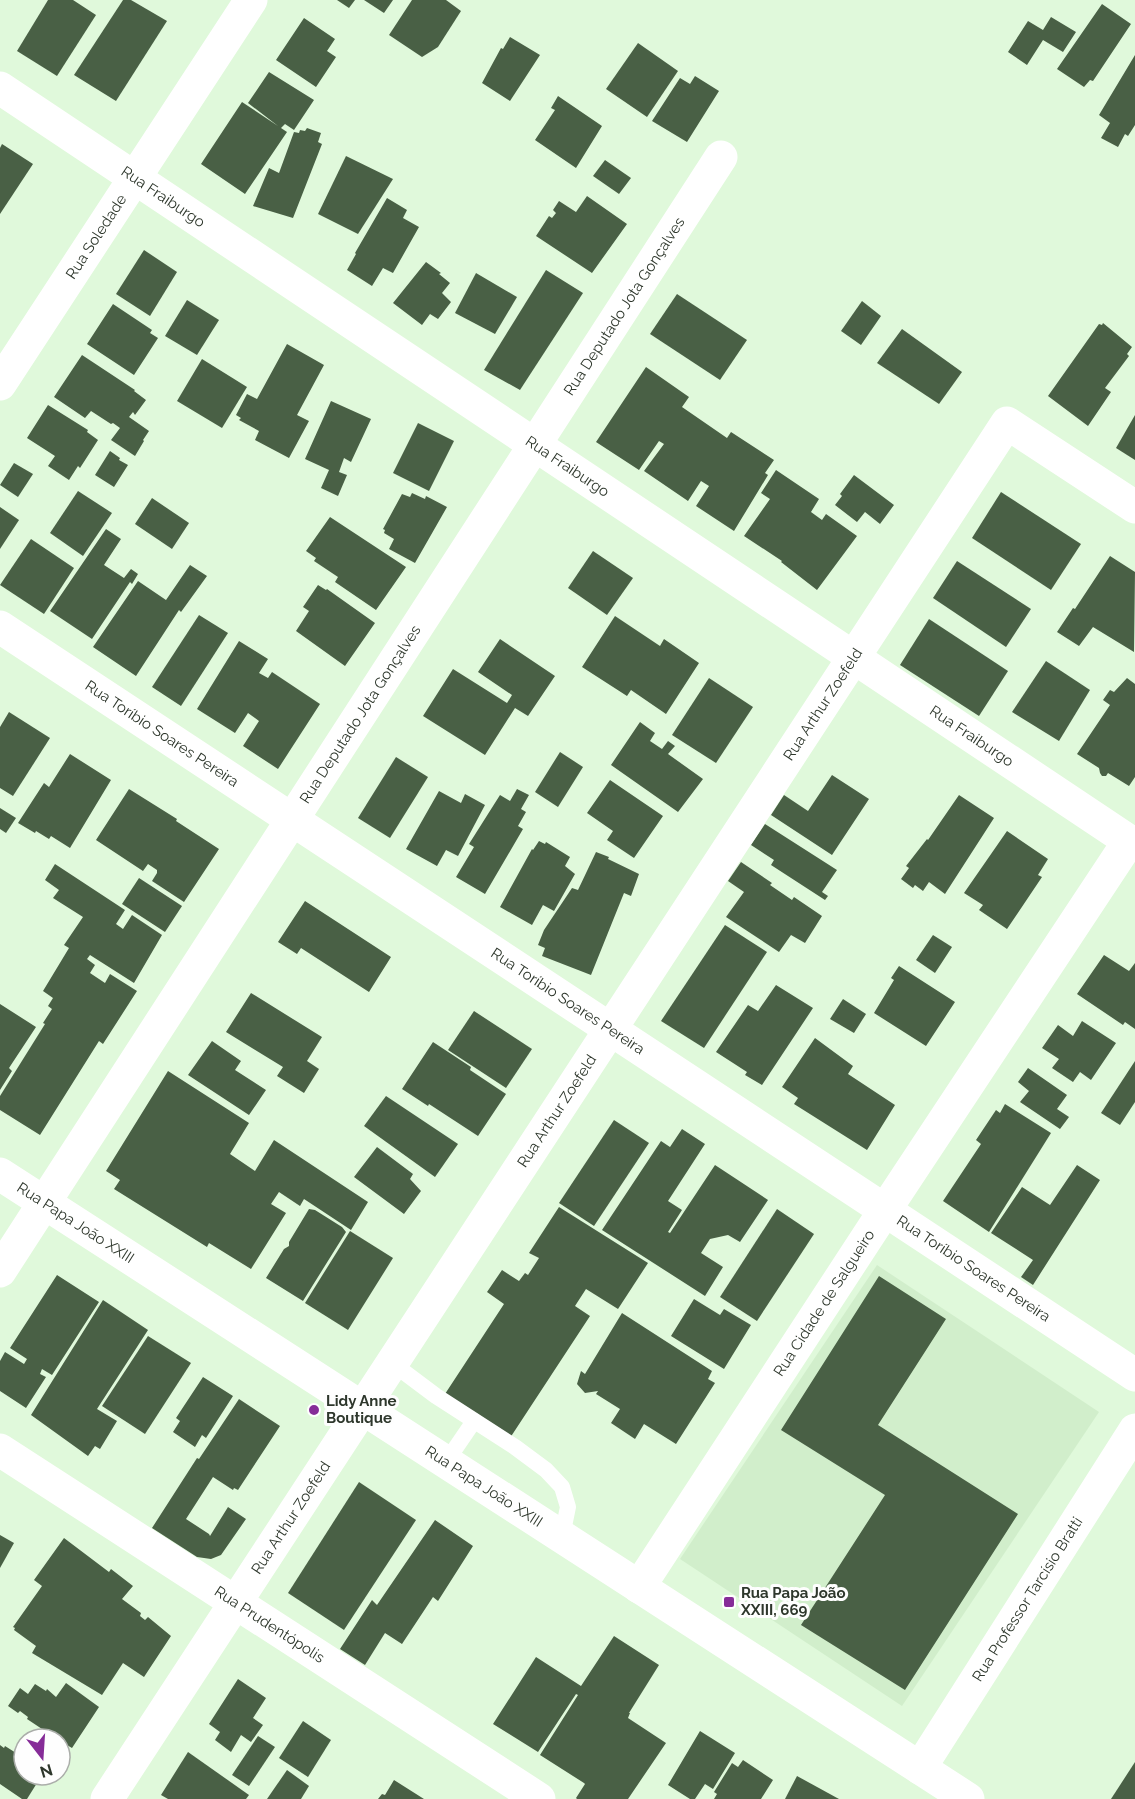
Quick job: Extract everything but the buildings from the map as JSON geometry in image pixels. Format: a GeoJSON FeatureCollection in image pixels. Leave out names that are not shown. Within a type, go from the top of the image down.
{"type":"FeatureCollection","features":[{"type":"Feature","properties":{"kind":"street","name":"Rua Soledade"},"geometry":{"type":"LineString","coordinates":[[0,384],[251,0]]}},
{"type":"Feature","properties":{"kind":"street","name":"Rua Fraiburgo"},"geometry":{"type":"LineString","coordinates":[[0,88],[1132,843]]}},
{"type":"Feature","properties":{"kind":"street","name":"Rua Deputado Jota Gonçalves"},"geometry":{"type":"LineString","coordinates":[[0,1271],[721,157]]}},
{"type":"Feature","properties":{"kind":"street","name":"Rua Arthur Zoefeld"},"geometry":{"type":"LineString","coordinates":[[107,1799],[1007,423],[1135,507]]}},
{"type":"Feature","properties":{"kind":"street","name":"Rua Toríbio Soares Pereira"},"geometry":{"type":"LineString","coordinates":[[0,627],[1135,1375]]}},
{"type":"Feature","properties":{"kind":"street","name":"Rua Cidade de Salgueiro"},"geometry":{"type":"LineString","coordinates":[[639,1587],[885,1210],[1132,843]]}},
{"type":"Feature","properties":{"kind":"street","name":"Rua Papa João XXIII"},"geometry":{"type":"LineString","coordinates":[[0,1174],[968,1799]]}},
{"type":"Feature","properties":{"kind":"street","name":"Rua Professor Tarcísio Bratti"},"geometry":{"type":"LineString","coordinates":[[920,1768],[1135,1430]]}},
{"type":"Feature","properties":{"kind":"street","name":"Rua Prudentópolis"},"geometry":{"type":"LineString","coordinates":[[0,1450],[236,1602],[501,1789],[539,1799]]}},
{"type":"Feature","properties":{"kind":"lane"},"geometry":{"type":"LineString","coordinates":[[392,1363],[436,1396],[546,1470],[562,1487],[568,1507],[562,1536]]}},
{"type":"Feature","properties":{"kind":"lane"},"geometry":{"type":"LineString","coordinates":[[446,1461],[474,1421]]}},
{"type":"Feature","properties":{"kind":"shaded area"},"geometry":{"type":"Polygon","coordinates":[[[877,1265],[1099,1412],[902,1706],[680,1559],[877,1265]]]}},
{"type":"Feature","properties":{"kind":"place","name":"Lidy Anne Boutique"},"geometry":{"type":"Point","coordinates":[314,1410]}},
{"type":"Feature","properties":{"kind":"place","name":"Rua Papa João XXIII, 669"},"geometry":{"type":"Point","coordinates":[729,1602]}}]}
